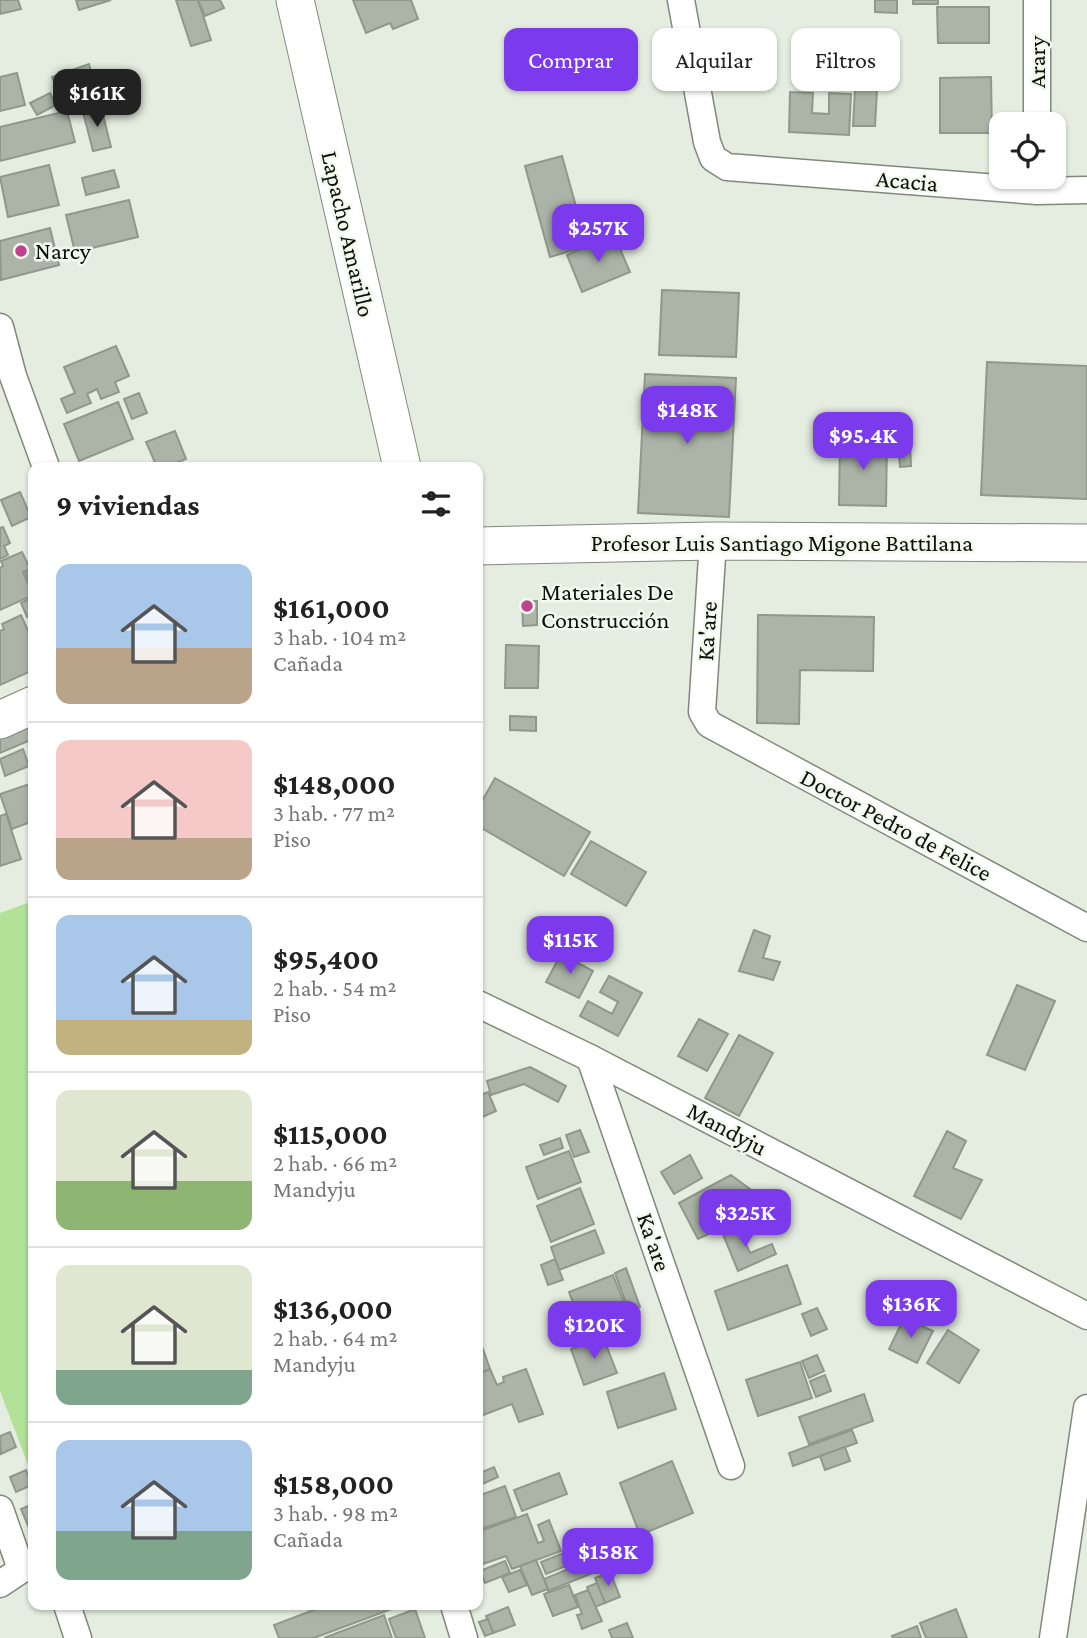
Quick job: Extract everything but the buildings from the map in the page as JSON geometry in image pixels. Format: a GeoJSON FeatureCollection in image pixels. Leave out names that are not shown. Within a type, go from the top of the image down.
{"type":"FeatureCollection","features":[{"type":"Feature","properties":{"kind":"main road","name":"Lapacho Amarillo"},"geometry":{"type":"LineString","coordinates":[[295,0],[401,462]]}},
{"type":"Feature","properties":{"kind":"main road","name":"Profesor Luis Santiago Migone Battilana"},"geometry":{"type":"LineString","coordinates":[[483,546],[713,541],[1087,543]]}},
{"type":"Feature","properties":{"kind":"main road"},"geometry":{"type":"LineString","coordinates":[[0,720],[28,707]]}},
{"type":"Feature","properties":{"kind":"street","name":"Acacia"},"geometry":{"type":"LineString","coordinates":[[681,0],[707,142],[713,158],[727,167],[989,181]]}},
{"type":"Feature","properties":{"kind":"street","name":"Arary"},"geometry":{"type":"LineString","coordinates":[[1037,0],[1037,112]]}},
{"type":"Feature","properties":{"kind":"street","name":"Acacia"},"geometry":{"type":"LineString","coordinates":[[1066,187],[1087,190]]}},
{"type":"Feature","properties":{"kind":"street"},"geometry":{"type":"LineString","coordinates":[[0,327],[7,379],[44,462]]}},
{"type":"Feature","properties":{"kind":"street","name":"Ka'are"},"geometry":{"type":"LineString","coordinates":[[706,720],[702,712],[713,541]]}},
{"type":"Feature","properties":{"kind":"street","name":"Doctor Pedro de Felice"},"geometry":{"type":"LineString","coordinates":[[706,720],[714,727],[1087,928]]}},
{"type":"Feature","properties":{"kind":"street","name":"Mandyju"},"geometry":{"type":"LineString","coordinates":[[483,1006],[590,1058],[1087,1316]]}},
{"type":"Feature","properties":{"kind":"street","name":"Ka'are"},"geometry":{"type":"LineString","coordinates":[[590,1058],[731,1466]]}},
{"type":"Feature","properties":{"kind":"street"},"geometry":{"type":"LineString","coordinates":[[1053,1638],[1087,1408]]}},
{"type":"Feature","properties":{"kind":"street"},"geometry":{"type":"LineString","coordinates":[[0,1509],[18,1572]]}},
{"type":"Feature","properties":{"kind":"street"},"geometry":{"type":"LineString","coordinates":[[69,1610],[78,1638]]}},
{"type":"Feature","properties":{"kind":"street"},"geometry":{"type":"LineString","coordinates":[[456,1610],[464,1638]]}},
{"type":"Feature","properties":{"kind":"green space"},"geometry":{"type":"Polygon","coordinates":[[[28,903],[28,1465],[0,1391],[0,913],[28,903]]]}},
{"type":"Feature","properties":{"kind":"place","name":"Narcy"},"geometry":{"type":"Point","coordinates":[21,251]}},
{"type":"Feature","properties":{"kind":"place","name":"Materiales De Construcción"},"geometry":{"type":"Point","coordinates":[527,606]}}]}
